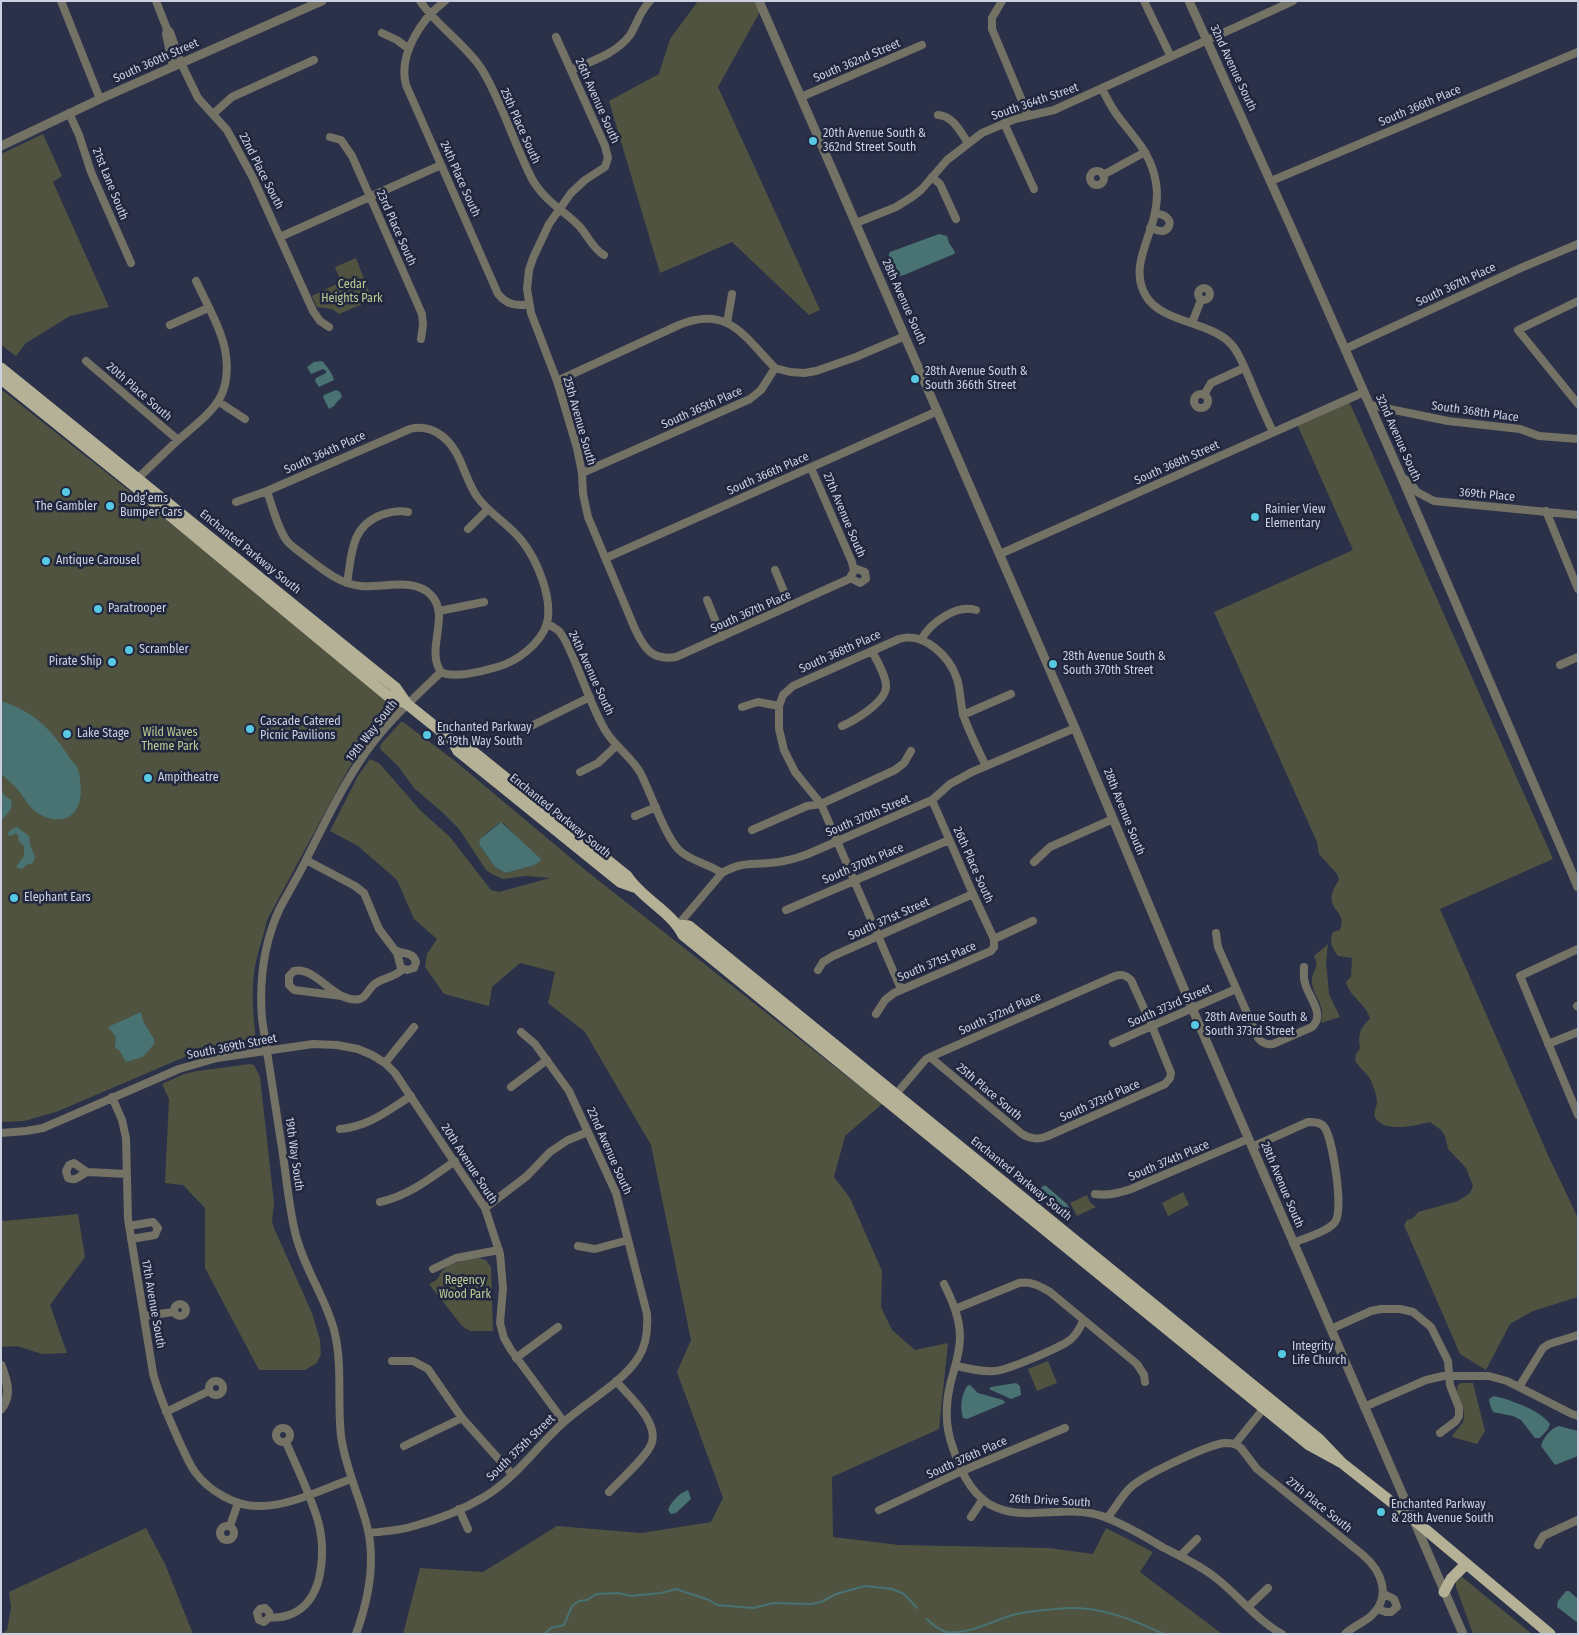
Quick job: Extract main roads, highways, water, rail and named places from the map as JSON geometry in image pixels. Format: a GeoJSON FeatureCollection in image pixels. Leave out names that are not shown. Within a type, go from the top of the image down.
{"type":"FeatureCollection","features":[{"type":"Feature","properties":{"kind":"main road","name":"Enchanted Parkway South"},"geometry":{"type":"LineString","coordinates":[[1,368],[396,688],[407,704]]}},
{"type":"Feature","properties":{"kind":"main road","name":"Enchanted Parkway South"},"geometry":{"type":"LineString","coordinates":[[1,380],[388,696],[407,704],[452,740],[465,744],[627,876],[634,887],[678,925],[683,935],[1319,1439],[1342,1463],[1413,1519],[1550,1634]]}},
{"type":"Feature","properties":{"kind":"main road"},"geometry":{"type":"LineString","coordinates":[[100,459],[106,459],[133,480],[138,478]]}},
{"type":"Feature","properties":{"kind":"main road","name":"Enchanted Parkway South"},"geometry":{"type":"LineString","coordinates":[[678,925],[690,926],[896,1094],[949,1145],[1309,1445],[1342,1463]]}},
{"type":"Feature","properties":{"kind":"main road"},"geometry":{"type":"LineString","coordinates":[[1444,1592],[1451,1579],[1466,1564]]}},
{"type":"Feature","properties":{"kind":"waterway"},"geometry":{"type":"LineString","coordinates":[[544,1634],[551,1628],[564,1625],[572,1606],[596,1594],[618,1593],[631,1596],[661,1593],[676,1589],[709,1600],[717,1605],[753,1608],[774,1603],[811,1604],[821,1602],[836,1594],[865,1586],[892,1589],[904,1594],[917,1608]]}},
{"type":"Feature","properties":{"kind":"waterway"},"geometry":{"type":"LineString","coordinates":[[927,1619],[941,1630],[954,1632],[971,1630],[1012,1615],[1032,1611],[1082,1608],[1118,1615],[1164,1634]]}},
{"type":"Feature","properties":{"kind":"place","name":"20th Avenue South & 362nd Street South"},"geometry":{"type":"Point","coordinates":[813,141]}},
{"type":"Feature","properties":{"kind":"place","name":"28th Avenue South & South 366th Street"},"geometry":{"type":"Point","coordinates":[915,379]}},
{"type":"Feature","properties":{"kind":"place","name":"The Gambler"},"geometry":{"type":"Point","coordinates":[66,492]}},
{"type":"Feature","properties":{"kind":"place","name":"Dodg’ems Bumper Cars"},"geometry":{"type":"Point","coordinates":[110,506]}},
{"type":"Feature","properties":{"kind":"place","name":"Rainier View Elementary"},"geometry":{"type":"Point","coordinates":[1255,517]}},
{"type":"Feature","properties":{"kind":"place","name":"Antique Carousel"},"geometry":{"type":"Point","coordinates":[46,561]}},
{"type":"Feature","properties":{"kind":"place","name":"Paratrooper"},"geometry":{"type":"Point","coordinates":[98,609]}},
{"type":"Feature","properties":{"kind":"place","name":"Scrambler"},"geometry":{"type":"Point","coordinates":[129,650]}},
{"type":"Feature","properties":{"kind":"place","name":"Pirate Ship"},"geometry":{"type":"Point","coordinates":[112,662]}},
{"type":"Feature","properties":{"kind":"place","name":"28th Avenue South & South 370th Street"},"geometry":{"type":"Point","coordinates":[1053,664]}},
{"type":"Feature","properties":{"kind":"place","name":"Cascade Catered Picnic Pavilions"},"geometry":{"type":"Point","coordinates":[250,729]}},
{"type":"Feature","properties":{"kind":"place","name":"Lake Stage"},"geometry":{"type":"Point","coordinates":[67,734]}},
{"type":"Feature","properties":{"kind":"place","name":"Enchanted Parkway & 19th Way South"},"geometry":{"type":"Point","coordinates":[427,735]}},
{"type":"Feature","properties":{"kind":"place","name":"Ampitheatre"},"geometry":{"type":"Point","coordinates":[148,778]}},
{"type":"Feature","properties":{"kind":"place","name":"Elephant Ears"},"geometry":{"type":"Point","coordinates":[14,898]}},
{"type":"Feature","properties":{"kind":"place","name":"28th Avenue South & South 373rd Street"},"geometry":{"type":"Point","coordinates":[1195,1025]}},
{"type":"Feature","properties":{"kind":"place","name":"Integrity Life Church"},"geometry":{"type":"Point","coordinates":[1282,1354]}},
{"type":"Feature","properties":{"kind":"place","name":"Enchanted Parkway & 28th Avenue South"},"geometry":{"type":"Point","coordinates":[1381,1512]}},
{"type":"Feature","properties":{"kind":"park label","name":"Cedar Heights Park"},"geometry":{"type":"Point","coordinates":[352,292]}},
{"type":"Feature","properties":{"kind":"park label","name":"Wild Waves Theme Park"},"geometry":{"type":"Point","coordinates":[170,740]}},
{"type":"Feature","properties":{"kind":"park label","name":"Regency Wood Park"},"geometry":{"type":"Point","coordinates":[465,1288]}}]}
